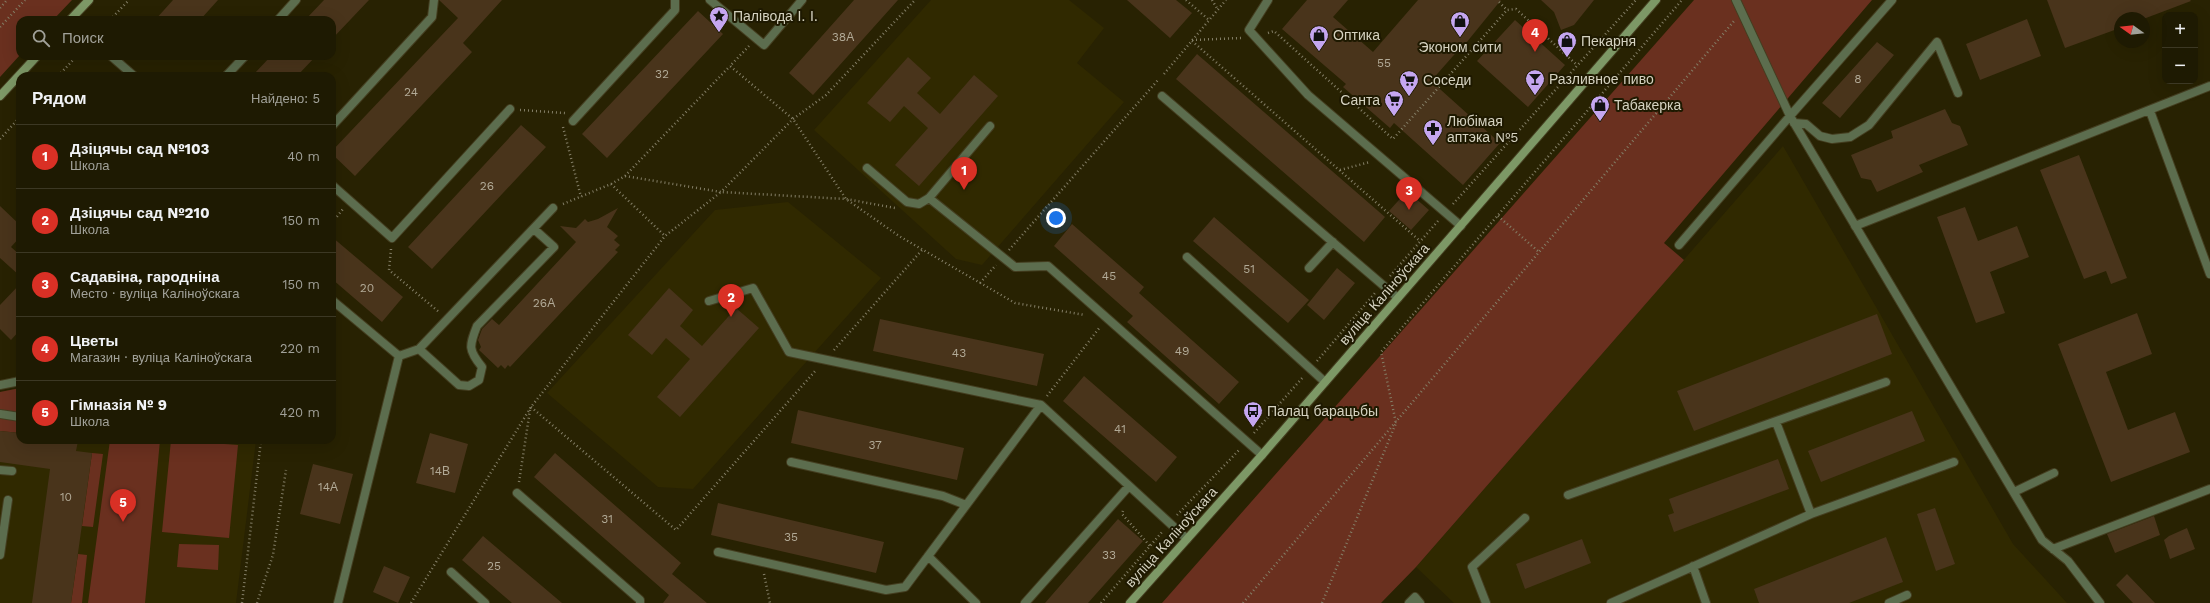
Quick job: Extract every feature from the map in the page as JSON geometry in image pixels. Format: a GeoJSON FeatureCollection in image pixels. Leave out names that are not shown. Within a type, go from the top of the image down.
{"type":"FeatureCollection","features":[{"type":"Feature","properties":{"kind":"main road"},"geometry":{"type":"LineString","coordinates":[[74,16],[89,0]]}},
{"type":"Feature","properties":{"kind":"main road","name":"вуліца Каліноўскага"},"geometry":{"type":"LineString","coordinates":[[1130,603],[1262,455],[1656,0]]}},
{"type":"Feature","properties":{"kind":"main road"},"geometry":{"type":"LineString","coordinates":[[22,72],[33,60]]}},
{"type":"Feature","properties":{"kind":"main road"},"geometry":{"type":"LineString","coordinates":[[0,96],[16,79]]}},
{"type":"Feature","properties":{"kind":"lane"},"geometry":{"type":"LineString","coordinates":[[282,16],[296,0]]}},
{"type":"Feature","properties":{"kind":"lane"},"geometry":{"type":"LineString","coordinates":[[336,122],[432,17],[434,0]]}},
{"type":"Feature","properties":{"kind":"lane"},"geometry":{"type":"LineString","coordinates":[[573,121],[675,10],[675,0]]}},
{"type":"Feature","properties":{"kind":"lane"},"geometry":{"type":"LineString","coordinates":[[710,0],[764,45],[802,0]]}},
{"type":"Feature","properties":{"kind":"lane"},"geometry":{"type":"LineString","coordinates":[[1268,0],[1248,30],[1308,95],[1461,226]]}},
{"type":"Feature","properties":{"kind":"lane"},"geometry":{"type":"LineString","coordinates":[[1736,0],[1792,119],[2042,540],[2068,562],[2100,603]]}},
{"type":"Feature","properties":{"kind":"lane"},"geometry":{"type":"LineString","coordinates":[[1679,245],[1792,119],[1892,0]]}},
{"type":"Feature","properties":{"kind":"lane"},"geometry":{"type":"LineString","coordinates":[[1792,119],[1806,124],[1820,136],[1832,139],[1850,137],[1869,125],[1937,42],[1958,93]]}},
{"type":"Feature","properties":{"kind":"lane"},"geometry":{"type":"LineString","coordinates":[[116,60],[129,72]]}},
{"type":"Feature","properties":{"kind":"lane"},"geometry":{"type":"LineString","coordinates":[[230,72],[241,60]]}},
{"type":"Feature","properties":{"kind":"lane"},"geometry":{"type":"LineString","coordinates":[[1855,226],[2150,111],[2210,86]]}},
{"type":"Feature","properties":{"kind":"lane"},"geometry":{"type":"LineString","coordinates":[[1162,96],[1398,298]]}},
{"type":"Feature","properties":{"kind":"lane"},"geometry":{"type":"LineString","coordinates":[[336,189],[392,238],[510,109]]}},
{"type":"Feature","properties":{"kind":"lane"},"geometry":{"type":"LineString","coordinates":[[2150,111],[2210,274]]}},
{"type":"Feature","properties":{"kind":"lane"},"geometry":{"type":"LineString","coordinates":[[867,168],[907,202],[919,204],[929,198],[990,126]]}},
{"type":"Feature","properties":{"kind":"lane"},"geometry":{"type":"LineString","coordinates":[[929,198],[1015,267],[1048,266],[1262,455]]}},
{"type":"Feature","properties":{"kind":"lane"},"geometry":{"type":"LineString","coordinates":[[399,356],[419,348],[553,208]]}},
{"type":"Feature","properties":{"kind":"lane"},"geometry":{"type":"LineString","coordinates":[[419,348],[459,385],[470,386],[479,380],[482,367],[472,355],[472,339],[477,326],[554,247],[534,228]]}},
{"type":"Feature","properties":{"kind":"lane"},"geometry":{"type":"LineString","coordinates":[[1309,268],[1333,242]]}},
{"type":"Feature","properties":{"kind":"lane"},"geometry":{"type":"LineString","coordinates":[[1187,257],[1325,382]]}},
{"type":"Feature","properties":{"kind":"lane"},"geometry":{"type":"LineString","coordinates":[[709,301],[753,288],[789,352],[1041,404],[1187,538]]}},
{"type":"Feature","properties":{"kind":"lane"},"geometry":{"type":"LineString","coordinates":[[336,303],[399,356]]}},
{"type":"Feature","properties":{"kind":"lane"},"geometry":{"type":"LineString","coordinates":[[338,603],[399,356]]}},
{"type":"Feature","properties":{"kind":"lane"},"geometry":{"type":"LineString","coordinates":[[0,385],[16,382]]}},
{"type":"Feature","properties":{"kind":"lane"},"geometry":{"type":"LineString","coordinates":[[1568,495],[1886,382]]}},
{"type":"Feature","properties":{"kind":"lane"},"geometry":{"type":"LineString","coordinates":[[718,552],[886,590],[905,587],[1041,404]]}},
{"type":"Feature","properties":{"kind":"lane"},"geometry":{"type":"LineString","coordinates":[[0,414],[16,416]]}},
{"type":"Feature","properties":{"kind":"lane"},"geometry":{"type":"LineString","coordinates":[[1776,422],[1811,514]]}},
{"type":"Feature","properties":{"kind":"lane"},"geometry":{"type":"LineString","coordinates":[[791,462],[943,496],[966,505]]}},
{"type":"Feature","properties":{"kind":"lane"},"geometry":{"type":"LineString","coordinates":[[1611,603],[1811,514],[1954,462]]}},
{"type":"Feature","properties":{"kind":"lane"},"geometry":{"type":"LineString","coordinates":[[0,470],[12,471]]}},
{"type":"Feature","properties":{"kind":"lane"},"geometry":{"type":"LineString","coordinates":[[2014,492],[2054,473]]}},
{"type":"Feature","properties":{"kind":"lane"},"geometry":{"type":"LineString","coordinates":[[1025,603],[1129,486]]}},
{"type":"Feature","properties":{"kind":"lane"},"geometry":{"type":"LineString","coordinates":[[2054,549],[2210,489]]}},
{"type":"Feature","properties":{"kind":"lane"},"geometry":{"type":"LineString","coordinates":[[517,493],[640,600],[640,603]]}},
{"type":"Feature","properties":{"kind":"lane"},"geometry":{"type":"LineString","coordinates":[[0,555],[8,500]]}},
{"type":"Feature","properties":{"kind":"lane"},"geometry":{"type":"LineString","coordinates":[[1486,603],[1472,567],[1525,518]]}},
{"type":"Feature","properties":{"kind":"lane"},"geometry":{"type":"LineString","coordinates":[[928,556],[976,603]]}},
{"type":"Feature","properties":{"kind":"lane"},"geometry":{"type":"LineString","coordinates":[[1693,566],[1706,603]]}},
{"type":"Feature","properties":{"kind":"lane"},"geometry":{"type":"LineString","coordinates":[[450,572],[485,603]]}},
{"type":"Feature","properties":{"kind":"lane"},"geometry":{"type":"LineString","coordinates":[[1889,603],[1907,595]]}},
{"type":"Feature","properties":{"kind":"lane"},"geometry":{"type":"LineString","coordinates":[[1409,603],[1415,597],[1420,603]]}},
{"type":"Feature","properties":{"kind":"path"},"geometry":{"type":"LineString","coordinates":[[0,8],[7,0]]}},
{"type":"Feature","properties":{"kind":"path"},"geometry":{"type":"LineString","coordinates":[[0,26],[25,0]]}},
{"type":"Feature","properties":{"kind":"path"},"geometry":{"type":"LineString","coordinates":[[114,16],[129,0]]}},
{"type":"Feature","properties":{"kind":"path"},"geometry":{"type":"LineString","coordinates":[[411,603],[531,407],[665,236],[720,192],[793,119],[826,95],[915,0]]}},
{"type":"Feature","properties":{"kind":"path"},"geometry":{"type":"LineString","coordinates":[[1186,0],[1209,20]]}},
{"type":"Feature","properties":{"kind":"path"},"geometry":{"type":"LineString","coordinates":[[1212,0],[1218,10]]}},
{"type":"Feature","properties":{"kind":"path"},"geometry":{"type":"LineString","coordinates":[[1164,74],[1226,0]]}},
{"type":"Feature","properties":{"kind":"path"},"geometry":{"type":"LineString","coordinates":[[1101,603],[1170,523],[1247,442],[1382,284],[1636,0]]}},
{"type":"Feature","properties":{"kind":"path"},"geometry":{"type":"LineString","coordinates":[[1322,603],[1396,423],[1381,352],[1682,0]]}},
{"type":"Feature","properties":{"kind":"path"},"geometry":{"type":"LineString","coordinates":[[1499,2],[1507,10]]}},
{"type":"Feature","properties":{"kind":"path"},"geometry":{"type":"LineString","coordinates":[[1274,30],[1393,138],[1507,10],[1516,9],[1577,65]]}},
{"type":"Feature","properties":{"kind":"path"},"geometry":{"type":"LineString","coordinates":[[1243,603],[1396,423],[1741,11]]}},
{"type":"Feature","properties":{"kind":"path"},"geometry":{"type":"LineString","coordinates":[[1192,40],[1256,37]]}},
{"type":"Feature","properties":{"kind":"path"},"geometry":{"type":"LineString","coordinates":[[553,208],[611,184],[625,176],[756,38]]}},
{"type":"Feature","properties":{"kind":"path"},"geometry":{"type":"LineString","coordinates":[[1192,40],[1420,241]]}},
{"type":"Feature","properties":{"kind":"path"},"geometry":{"type":"LineString","coordinates":[[62,72],[73,60]]}},
{"type":"Feature","properties":{"kind":"path"},"geometry":{"type":"LineString","coordinates":[[730,66],[793,119],[846,199],[898,236],[1015,303],[1107,318],[1041,404]]}},
{"type":"Feature","properties":{"kind":"path"},"geometry":{"type":"LineString","coordinates":[[980,283],[1158,80]]}},
{"type":"Feature","properties":{"kind":"path"},"geometry":{"type":"LineString","coordinates":[[510,109],[560,114],[580,113]]}},
{"type":"Feature","properties":{"kind":"path"},"geometry":{"type":"LineString","coordinates":[[0,139],[16,121]]}},
{"type":"Feature","properties":{"kind":"path"},"geometry":{"type":"LineString","coordinates":[[562,121],[581,197]]}},
{"type":"Feature","properties":{"kind":"path"},"geometry":{"type":"LineString","coordinates":[[1339,170],[1382,158]]}},
{"type":"Feature","properties":{"kind":"path"},"geometry":{"type":"LineString","coordinates":[[625,176],[720,192],[846,199],[901,209]]}},
{"type":"Feature","properties":{"kind":"path"},"geometry":{"type":"LineString","coordinates":[[611,184],[665,236]]}},
{"type":"Feature","properties":{"kind":"path"},"geometry":{"type":"LineString","coordinates":[[336,218],[350,201]]}},
{"type":"Feature","properties":{"kind":"path"},"geometry":{"type":"LineString","coordinates":[[1498,216],[1539,252]]}},
{"type":"Feature","properties":{"kind":"path"},"geometry":{"type":"LineString","coordinates":[[392,238],[389,270],[447,319]]}},
{"type":"Feature","properties":{"kind":"path"},"geometry":{"type":"LineString","coordinates":[[531,407],[676,530],[922,250]]}},
{"type":"Feature","properties":{"kind":"path"},"geometry":{"type":"LineString","coordinates":[[517,493],[531,407]]}},
{"type":"Feature","properties":{"kind":"path"},"geometry":{"type":"LineString","coordinates":[[242,603],[261,444]]}},
{"type":"Feature","properties":{"kind":"path"},"geometry":{"type":"LineString","coordinates":[[257,603],[273,555],[286,470]]}},
{"type":"Feature","properties":{"kind":"path"},"geometry":{"type":"LineString","coordinates":[[1124,507],[1122,514],[1150,546]]}},
{"type":"Feature","properties":{"kind":"path"},"geometry":{"type":"LineString","coordinates":[[762,562],[770,603]]}},
{"type":"Feature","properties":{"kind":"shaded area"},"geometry":{"type":"Polygon","coordinates":[[[0,0],[72,0],[57,16],[16,16],[16,59],[0,77],[0,0]]]}},
{"type":"Feature","properties":{"kind":"shaded area"},"geometry":{"type":"Polygon","coordinates":[[[931,0],[1069,0],[1104,28],[1077,63],[1124,102],[982,265],[956,259],[814,130],[931,0]]]}},
{"type":"Feature","properties":{"kind":"shaded area"},"geometry":{"type":"Polygon","coordinates":[[[1694,0],[1872,0],[1664,243],[1684,260],[1416,567],[1381,603],[1162,603],[1694,0]]]}},
{"type":"Feature","properties":{"kind":"shaded area"},"geometry":{"type":"Polygon","coordinates":[[[1783,146],[2013,544],[2067,603],[1454,603],[1416,567],[1783,146]]]}},
{"type":"Feature","properties":{"kind":"shaded area"},"geometry":{"type":"Polygon","coordinates":[[[788,202],[881,278],[693,489],[658,487],[547,393],[715,210],[788,202]]]}},
{"type":"Feature","properties":{"kind":"shaded area"},"geometry":{"type":"Polygon","coordinates":[[[16,389],[16,444],[256,444],[236,603],[0,603],[0,392],[16,389]]]}},
{"type":"Feature","properties":{"kind":"shaded area"},"geometry":{"type":"Polygon","coordinates":[[[16,389],[16,433],[0,431],[0,392],[16,389]]]}},
{"type":"Feature","properties":{"kind":"shaded area"},"geometry":{"type":"Polygon","coordinates":[[[109,444],[160,444],[145,603],[88,603],[109,444]]]}},
{"type":"Feature","properties":{"kind":"shaded area"},"geometry":{"type":"Polygon","coordinates":[[[171,444],[238,445],[229,538],[162,532],[171,444]]]}},
{"type":"Feature","properties":{"kind":"shaded area"},"geometry":{"type":"Polygon","coordinates":[[[92,453],[103,454],[93,527],[82,526],[92,453]]]}},
{"type":"Feature","properties":{"kind":"shaded area"},"geometry":{"type":"Polygon","coordinates":[[[179,544],[219,545],[218,570],[177,567],[179,544]]]}},
{"type":"Feature","properties":{"kind":"shaded area"},"geometry":{"type":"Polygon","coordinates":[[[78,554],[87,555],[82,603],[71,603],[78,554]]]}},
{"type":"Feature","properties":{"kind":"building"},"geometry":{"type":"Polygon","coordinates":[[[173,0],[218,0],[204,16],[159,16],[173,0]]]}},
{"type":"Feature","properties":{"kind":"building"},"geometry":{"type":"Polygon","coordinates":[[[324,0],[369,0],[336,35],[336,16],[309,16],[324,0]]]}},
{"type":"Feature","properties":{"kind":"building"},"geometry":{"type":"Polygon","coordinates":[[[439,0],[502,0],[463,43],[472,52],[355,176],[336,158],[336,147],[458,18],[439,0]]]}},
{"type":"Feature","properties":{"kind":"building"},"geometry":{"type":"Polygon","coordinates":[[[854,0],[898,0],[813,95],[789,73],[854,0]]]}},
{"type":"Feature","properties":{"kind":"building"},"geometry":{"type":"Polygon","coordinates":[[[1127,0],[1176,0],[1192,13],[1170,38],[1127,0]]]}},
{"type":"Feature","properties":{"kind":"building"},"geometry":{"type":"Polygon","coordinates":[[[1307,0],[1348,0],[1333,17],[1373,52],[1418,0],[1501,0],[1462,48],[1461,47],[1431,81],[1500,143],[1463,185],[1394,123],[1390,128],[1343,87],[1346,84],[1282,29],[1307,0]]]}},
{"type":"Feature","properties":{"kind":"building"},"geometry":{"type":"Polygon","coordinates":[[[1541,0],[1594,0],[1574,25],[1561,30],[1554,12],[1541,0]]]}},
{"type":"Feature","properties":{"kind":"building"},"geometry":{"type":"Polygon","coordinates":[[[2047,0],[2191,1],[2150,16],[2150,12],[2114,12],[2114,30],[2065,48],[2047,0]]]}},
{"type":"Feature","properties":{"kind":"building"},"geometry":{"type":"Polygon","coordinates":[[[698,11],[723,34],[607,158],[582,134],[698,11]]]}},
{"type":"Feature","properties":{"kind":"building"},"geometry":{"type":"Polygon","coordinates":[[[2027,19],[2041,56],[1980,80],[1966,44],[2027,19]]]}},
{"type":"Feature","properties":{"kind":"building"},"geometry":{"type":"Polygon","coordinates":[[[1515,20],[1565,65],[1528,107],[1477,61],[1515,20]]]}},
{"type":"Feature","properties":{"kind":"building"},"geometry":{"type":"Polygon","coordinates":[[[1877,42],[1894,55],[1840,118],[1822,103],[1877,42]]]}},
{"type":"Feature","properties":{"kind":"building"},"geometry":{"type":"Polygon","coordinates":[[[1197,54],[1385,217],[1364,242],[1176,79],[1197,54]]]}},
{"type":"Feature","properties":{"kind":"building"},"geometry":{"type":"Polygon","coordinates":[[[908,57],[931,78],[917,93],[940,114],[974,75],[998,96],[919,186],[895,165],[928,128],[904,106],[890,122],[867,103],[908,57]]]}},
{"type":"Feature","properties":{"kind":"building"},"geometry":{"type":"Polygon","coordinates":[[[267,60],[312,60],[301,72],[256,72],[267,60]]]}},
{"type":"Feature","properties":{"kind":"building"},"geometry":{"type":"Polygon","coordinates":[[[1945,109],[1952,123],[1960,126],[1968,145],[1919,165],[1923,172],[1877,192],[1871,180],[1861,178],[1851,155],[1893,138],[1891,131],[1945,109]]]}},
{"type":"Feature","properties":{"kind":"building"},"geometry":{"type":"Polygon","coordinates":[[[521,125],[546,147],[432,269],[408,247],[521,125]]]}},
{"type":"Feature","properties":{"kind":"building"},"geometry":{"type":"Polygon","coordinates":[[[2079,155],[2127,278],[2111,284],[2106,271],[2084,279],[2040,170],[2079,155]]]}},
{"type":"Feature","properties":{"kind":"building"},"geometry":{"type":"Polygon","coordinates":[[[1407,191],[1429,210],[1411,230],[1389,211],[1407,191]]]}},
{"type":"Feature","properties":{"kind":"building"},"geometry":{"type":"Polygon","coordinates":[[[0,206],[16,221],[16,241],[11,247],[16,251],[16,272],[0,258],[0,206]]]}},
{"type":"Feature","properties":{"kind":"building"},"geometry":{"type":"Polygon","coordinates":[[[1965,207],[1978,241],[2017,226],[2029,257],[1990,272],[2005,313],[1976,323],[1937,217],[1965,207]]]}},
{"type":"Feature","properties":{"kind":"building"},"geometry":{"type":"Polygon","coordinates":[[[618,208],[607,227],[618,236],[614,240],[620,245],[615,250],[618,252],[510,367],[508,365],[505,369],[501,365],[498,368],[479,350],[481,347],[478,340],[482,329],[492,319],[499,325],[576,242],[560,226],[576,228],[585,219],[588,222],[598,219],[618,208]]]}},
{"type":"Feature","properties":{"kind":"building"},"geometry":{"type":"Polygon","coordinates":[[[1214,217],[1309,300],[1288,323],[1193,241],[1214,217]]]}},
{"type":"Feature","properties":{"kind":"building"},"geometry":{"type":"Polygon","coordinates":[[[1072,224],[1144,287],[1139,293],[1239,382],[1219,404],[1127,322],[1133,316],[1054,246],[1072,224]]]}},
{"type":"Feature","properties":{"kind":"building"},"geometry":{"type":"Polygon","coordinates":[[[336,240],[403,297],[382,322],[336,282],[336,240]]]}},
{"type":"Feature","properties":{"kind":"building"},"geometry":{"type":"Polygon","coordinates":[[[1337,268],[1355,283],[1324,320],[1307,305],[1337,268]]]}},
{"type":"Feature","properties":{"kind":"building"},"geometry":{"type":"Polygon","coordinates":[[[16,288],[16,334],[11,340],[0,329],[0,305],[16,288]]]}},
{"type":"Feature","properties":{"kind":"building"},"geometry":{"type":"Polygon","coordinates":[[[669,288],[693,310],[680,326],[702,346],[736,308],[759,328],[680,417],[657,397],[690,359],[666,338],[652,355],[628,335],[669,288]]]}},
{"type":"Feature","properties":{"kind":"building"},"geometry":{"type":"Polygon","coordinates":[[[2137,313],[2152,354],[2106,372],[2128,430],[2175,412],[2190,452],[2111,482],[2058,344],[2137,313]]]}},
{"type":"Feature","properties":{"kind":"building"},"geometry":{"type":"Polygon","coordinates":[[[1877,314],[1892,354],[1694,431],[1677,391],[1877,314]]]}},
{"type":"Feature","properties":{"kind":"building"},"geometry":{"type":"Polygon","coordinates":[[[880,319],[1044,354],[1037,386],[873,351],[880,319]]]}},
{"type":"Feature","properties":{"kind":"building"},"geometry":{"type":"Polygon","coordinates":[[[1084,376],[1177,457],[1156,482],[1063,401],[1084,376]]]}},
{"type":"Feature","properties":{"kind":"building"},"geometry":{"type":"Polygon","coordinates":[[[798,410],[964,448],[957,480],[791,443],[798,410]]]}},
{"type":"Feature","properties":{"kind":"building"},"geometry":{"type":"Polygon","coordinates":[[[1912,411],[1925,441],[1821,482],[1808,451],[1912,411]]]}},
{"type":"Feature","properties":{"kind":"building"},"geometry":{"type":"Polygon","coordinates":[[[0,431],[16,433],[16,444],[77,444],[76,451],[92,453],[71,603],[32,603],[50,469],[0,462],[0,431]]]}},
{"type":"Feature","properties":{"kind":"building"},"geometry":{"type":"Polygon","coordinates":[[[430,433],[468,444],[455,493],[416,483],[430,433]]]}},
{"type":"Feature","properties":{"kind":"building"},"geometry":{"type":"Polygon","coordinates":[[[555,453],[681,563],[672,574],[707,603],[663,603],[669,595],[534,477],[555,453]]]}},
{"type":"Feature","properties":{"kind":"building"},"geometry":{"type":"Polygon","coordinates":[[[1778,459],[1789,489],[1674,532],[1668,515],[1674,513],[1669,499],[1778,459]]]}},
{"type":"Feature","properties":{"kind":"building"},"geometry":{"type":"Polygon","coordinates":[[[313,464],[353,474],[340,524],[300,514],[313,464]]]}},
{"type":"Feature","properties":{"kind":"building"},"geometry":{"type":"Polygon","coordinates":[[[718,503],[884,542],[876,573],[711,535],[718,503]]]}},
{"type":"Feature","properties":{"kind":"building"},"geometry":{"type":"Polygon","coordinates":[[[1935,508],[1955,564],[1936,571],[1917,514],[1935,508]]]}},
{"type":"Feature","properties":{"kind":"building"},"geometry":{"type":"Polygon","coordinates":[[[2154,516],[2160,535],[2115,553],[2107,534],[2154,516]]]}},
{"type":"Feature","properties":{"kind":"building"},"geometry":{"type":"Polygon","coordinates":[[[1118,519],[1143,541],[1088,603],[1045,603],[1118,519]]]}},
{"type":"Feature","properties":{"kind":"building"},"geometry":{"type":"Polygon","coordinates":[[[2187,528],[2195,549],[2170,559],[2164,540],[2169,536],[2187,528]]]}},
{"type":"Feature","properties":{"kind":"building"},"geometry":{"type":"Polygon","coordinates":[[[483,536],[562,603],[512,603],[462,560],[483,536]]]}},
{"type":"Feature","properties":{"kind":"building"},"geometry":{"type":"Polygon","coordinates":[[[1886,537],[1903,582],[1849,603],[1759,603],[1754,589],[1886,537]]]}},
{"type":"Feature","properties":{"kind":"building"},"geometry":{"type":"Polygon","coordinates":[[[1582,539],[1591,563],[1525,589],[1516,564],[1582,539]]]}},
{"type":"Feature","properties":{"kind":"building"},"geometry":{"type":"Polygon","coordinates":[[[384,566],[410,577],[398,603],[373,592],[384,566]]]}},
{"type":"Feature","properties":{"kind":"building"},"geometry":{"type":"Polygon","coordinates":[[[2127,574],[2155,603],[2133,603],[2116,585],[2127,574]]]}},
{"type":"Feature","properties":{"kind":"place","name":"Палівода І. І."},"geometry":{"type":"Point","coordinates":[719,33]}},
{"type":"Feature","properties":{"kind":"place","name":"Эконом сити"},"geometry":{"type":"Point","coordinates":[1460,38]}},
{"type":"Feature","properties":{"kind":"place","name":"Оптика"},"geometry":{"type":"Point","coordinates":[1319,52]}},
{"type":"Feature","properties":{"kind":"place","name":"Цветы"},"geometry":{"type":"Point","coordinates":[1535,52]}},
{"type":"Feature","properties":{"kind":"place","name":"Пекарня"},"geometry":{"type":"Point","coordinates":[1567,58]}},
{"type":"Feature","properties":{"kind":"place","name":"Разливное пиво"},"geometry":{"type":"Point","coordinates":[1535,96]}},
{"type":"Feature","properties":{"kind":"place","name":"Соседи"},"geometry":{"type":"Point","coordinates":[1409,97]}},
{"type":"Feature","properties":{"kind":"place","name":"Санта"},"geometry":{"type":"Point","coordinates":[1394,117]}},
{"type":"Feature","properties":{"kind":"place","name":"Табакерка"},"geometry":{"type":"Point","coordinates":[1600,122]}},
{"type":"Feature","properties":{"kind":"place","name":"Любімая аптэка №5"},"geometry":{"type":"Point","coordinates":[1433,146]}},
{"type":"Feature","properties":{"kind":"place","name":"Дзіцячы сад №103"},"geometry":{"type":"Point","coordinates":[964,190]}},
{"type":"Feature","properties":{"kind":"place","name":"Садавіна, гародніна"},"geometry":{"type":"Point","coordinates":[1409,210]}},
{"type":"Feature","properties":{"kind":"place","name":"Дзіцячы сад №210"},"geometry":{"type":"Point","coordinates":[731,317]}},
{"type":"Feature","properties":{"kind":"place","name":"Палац барацьбы"},"geometry":{"type":"Point","coordinates":[1253,428]}},
{"type":"Feature","properties":{"kind":"place","name":"Гімназія № 9"},"geometry":{"type":"Point","coordinates":[123,522]}}]}
